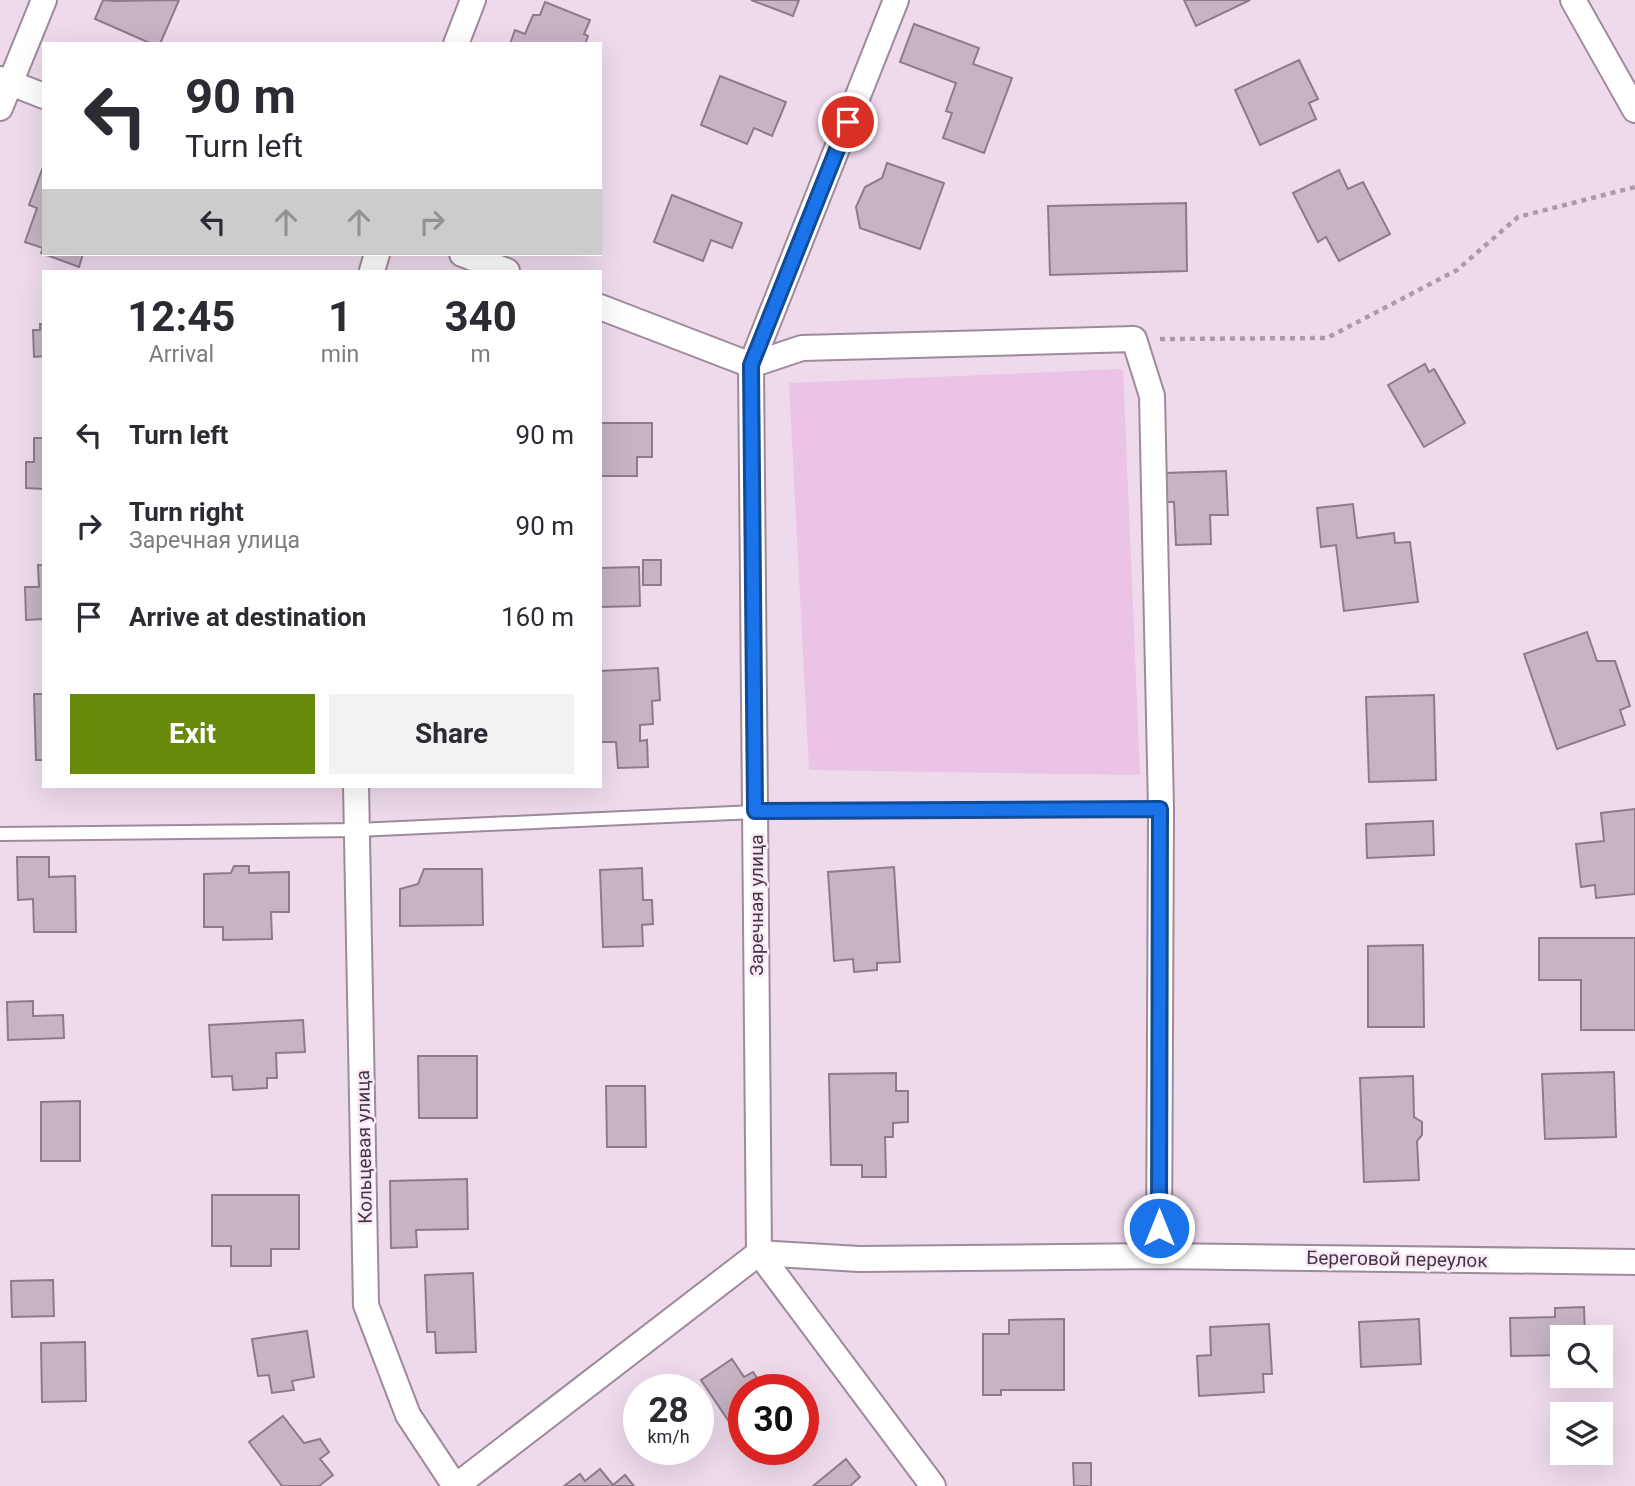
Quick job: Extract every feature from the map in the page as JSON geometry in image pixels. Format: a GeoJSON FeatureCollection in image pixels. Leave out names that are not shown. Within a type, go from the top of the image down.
{"type":"FeatureCollection","features":[{"type":"Feature","properties":{"kind":"street"},"geometry":{"type":"LineString","coordinates":[[0,108],[6,81],[44,0]]}},
{"type":"Feature","properties":{"kind":"street"},"geometry":{"type":"LineString","coordinates":[[457,42],[473,0]]}},
{"type":"Feature","properties":{"kind":"street","name":"Заречная улица"},"geometry":{"type":"LineString","coordinates":[[759,1253],[751,365],[896,0]]}},
{"type":"Feature","properties":{"kind":"street"},"geometry":{"type":"LineString","coordinates":[[1573,0],[1635,110]]}},
{"type":"Feature","properties":{"kind":"street"},"geometry":{"type":"LineString","coordinates":[[6,81],[42,95]]}},
{"type":"Feature","properties":{"kind":"street"},"geometry":{"type":"LineString","coordinates":[[467,256],[505,270]]}},
{"type":"Feature","properties":{"kind":"street"},"geometry":{"type":"LineString","coordinates":[[602,308],[751,365],[802,348],[1134,339],[1152,396],[1160,809],[1159,1256]]}},
{"type":"Feature","properties":{"kind":"street","name":"Кольцевая улица"},"geometry":{"type":"LineString","coordinates":[[356,788],[366,1305],[408,1415],[456,1486]]}},
{"type":"Feature","properties":{"kind":"street"},"geometry":{"type":"LineString","coordinates":[[456,1486],[759,1253],[933,1486]]}},
{"type":"Feature","properties":{"kind":"street","name":"Береговой переулок"},"geometry":{"type":"LineString","coordinates":[[759,1253],[859,1259],[1159,1256],[1635,1262]]}},
{"type":"Feature","properties":{"kind":"lane"},"geometry":{"type":"LineString","coordinates":[[0,834],[357,830],[755,811],[1160,809]]}},
{"type":"Feature","properties":{"kind":"path"},"geometry":{"type":"LineString","coordinates":[[1134,339],[1327,338],[1457,270],[1518,217],[1635,187]]}},
{"type":"Feature","properties":{"kind":"shaded area"},"geometry":{"type":"Polygon","coordinates":[[[1123,369],[1140,775],[809,770],[789,383],[1123,369]]]}},
{"type":"Feature","properties":{"kind":"building"},"geometry":{"type":"Polygon","coordinates":[[[103,0],[179,0],[161,42],[147,42],[95,19],[103,0]]]}},
{"type":"Feature","properties":{"kind":"building"},"geometry":{"type":"Polygon","coordinates":[[[751,0],[799,0],[793,16],[751,0]]]}},
{"type":"Feature","properties":{"kind":"building"},"geometry":{"type":"Polygon","coordinates":[[[1184,0],[1250,0],[1196,26],[1184,0]]]}},
{"type":"Feature","properties":{"kind":"building"},"geometry":{"type":"Polygon","coordinates":[[[545,2],[590,20],[584,34],[588,36],[586,42],[511,42],[515,30],[525,34],[533,15],[540,15],[545,2]]]}},
{"type":"Feature","properties":{"kind":"building"},"geometry":{"type":"Polygon","coordinates":[[[914,24],[979,48],[973,64],[1012,78],[984,153],[943,138],[952,113],[946,111],[956,83],[900,62],[914,24]]]}},
{"type":"Feature","properties":{"kind":"building"},"geometry":{"type":"Polygon","coordinates":[[[1299,60],[1318,99],[1309,103],[1316,119],[1260,145],[1235,90],[1299,60]]]}},
{"type":"Feature","properties":{"kind":"building"},"geometry":{"type":"Polygon","coordinates":[[[720,76],[786,102],[772,136],[754,128],[747,144],[701,125],[720,76]]]}},
{"type":"Feature","properties":{"kind":"building"},"geometry":{"type":"Polygon","coordinates":[[[887,163],[944,183],[920,249],[860,228],[856,207],[865,187],[882,178],[887,163]]]}},
{"type":"Feature","properties":{"kind":"building"},"geometry":{"type":"Polygon","coordinates":[[[42,170],[42,248],[25,242],[37,208],[29,205],[42,170]]]}},
{"type":"Feature","properties":{"kind":"building"},"geometry":{"type":"Polygon","coordinates":[[[1339,170],[1348,189],[1363,182],[1390,234],[1339,261],[1326,237],[1318,242],[1293,193],[1339,170]]]}},
{"type":"Feature","properties":{"kind":"building"},"geometry":{"type":"Polygon","coordinates":[[[672,195],[742,223],[732,248],[711,240],[703,261],[654,242],[672,195]]]}},
{"type":"Feature","properties":{"kind":"building"},"geometry":{"type":"Polygon","coordinates":[[[1186,203],[1187,271],[1050,275],[1048,206],[1186,203]]]}},
{"type":"Feature","properties":{"kind":"building"},"geometry":{"type":"Polygon","coordinates":[[[49,256],[82,256],[79,267],[49,256]]]}},
{"type":"Feature","properties":{"kind":"building"},"geometry":{"type":"Polygon","coordinates":[[[42,324],[42,356],[34,357],[33,330],[40,330],[42,324]]]}},
{"type":"Feature","properties":{"kind":"building"},"geometry":{"type":"Polygon","coordinates":[[[1425,364],[1429,372],[1434,369],[1465,423],[1424,447],[1388,385],[1425,364]]]}},
{"type":"Feature","properties":{"kind":"building"},"geometry":{"type":"Polygon","coordinates":[[[602,423],[652,423],[652,457],[637,457],[637,476],[602,476],[602,423]]]}},
{"type":"Feature","properties":{"kind":"building"},"geometry":{"type":"Polygon","coordinates":[[[34,438],[42,438],[42,489],[26,488],[26,462],[34,462],[34,438]]]}},
{"type":"Feature","properties":{"kind":"building"},"geometry":{"type":"Polygon","coordinates":[[[1226,471],[1228,515],[1210,515],[1211,544],[1176,545],[1174,502],[1166,502],[1165,473],[1226,471]]]}},
{"type":"Feature","properties":{"kind":"building"},"geometry":{"type":"Polygon","coordinates":[[[1353,504],[1357,538],[1394,533],[1395,543],[1410,542],[1418,602],[1344,611],[1336,545],[1321,547],[1317,508],[1353,504]]]}},
{"type":"Feature","properties":{"kind":"building"},"geometry":{"type":"Polygon","coordinates":[[[643,560],[661,560],[661,585],[643,585],[643,560]]]}},
{"type":"Feature","properties":{"kind":"building"},"geometry":{"type":"Polygon","coordinates":[[[38,565],[42,565],[42,619],[26,620],[25,587],[39,587],[38,565]]]}},
{"type":"Feature","properties":{"kind":"building"},"geometry":{"type":"Polygon","coordinates":[[[639,567],[640,606],[602,607],[602,568],[639,567]]]}},
{"type":"Feature","properties":{"kind":"building"},"geometry":{"type":"Polygon","coordinates":[[[1587,632],[1597,661],[1615,661],[1630,706],[1620,710],[1625,725],[1557,749],[1524,654],[1587,632]]]}},
{"type":"Feature","properties":{"kind":"building"},"geometry":{"type":"Polygon","coordinates":[[[658,668],[660,700],[652,701],[653,724],[640,725],[640,741],[647,740],[648,767],[618,768],[616,742],[602,742],[602,671],[658,668]]]}},
{"type":"Feature","properties":{"kind":"building"},"geometry":{"type":"Polygon","coordinates":[[[34,694],[42,694],[42,760],[36,760],[34,694]]]}},
{"type":"Feature","properties":{"kind":"building"},"geometry":{"type":"Polygon","coordinates":[[[1434,695],[1436,780],[1369,782],[1366,697],[1434,695]]]}},
{"type":"Feature","properties":{"kind":"building"},"geometry":{"type":"Polygon","coordinates":[[[1635,809],[1635,894],[1596,898],[1595,885],[1581,887],[1576,844],[1604,841],[1601,813],[1635,809]]]}},
{"type":"Feature","properties":{"kind":"building"},"geometry":{"type":"Polygon","coordinates":[[[1433,821],[1434,855],[1367,858],[1366,824],[1433,821]]]}},
{"type":"Feature","properties":{"kind":"building"},"geometry":{"type":"Polygon","coordinates":[[[17,857],[49,857],[49,877],[75,876],[76,932],[34,932],[33,899],[18,900],[17,857]]]}},
{"type":"Feature","properties":{"kind":"building"},"geometry":{"type":"Polygon","coordinates":[[[234,866],[249,866],[249,873],[289,872],[289,912],[271,912],[272,939],[223,940],[223,927],[204,927],[204,874],[231,873],[234,866]]]}},
{"type":"Feature","properties":{"kind":"building"},"geometry":{"type":"Polygon","coordinates":[[[894,867],[900,962],[877,963],[877,970],[854,972],[853,959],[834,961],[828,872],[894,867]]]}},
{"type":"Feature","properties":{"kind":"building"},"geometry":{"type":"Polygon","coordinates":[[[642,868],[643,900],[652,900],[653,924],[642,925],[643,946],[603,947],[600,870],[642,868]]]}},
{"type":"Feature","properties":{"kind":"building"},"geometry":{"type":"Polygon","coordinates":[[[424,869],[482,869],[483,925],[400,926],[400,889],[418,884],[424,869]]]}},
{"type":"Feature","properties":{"kind":"building"},"geometry":{"type":"Polygon","coordinates":[[[1539,938],[1635,938],[1635,1030],[1581,1030],[1581,980],[1539,980],[1539,938]]]}},
{"type":"Feature","properties":{"kind":"building"},"geometry":{"type":"Polygon","coordinates":[[[1423,945],[1424,1027],[1368,1027],[1368,946],[1423,945]]]}},
{"type":"Feature","properties":{"kind":"building"},"geometry":{"type":"Polygon","coordinates":[[[33,1001],[33,1016],[63,1015],[64,1038],[8,1040],[7,1002],[33,1001]]]}},
{"type":"Feature","properties":{"kind":"building"},"geometry":{"type":"Polygon","coordinates":[[[303,1020],[305,1052],[276,1053],[277,1078],[267,1078],[267,1088],[233,1090],[232,1076],[212,1077],[209,1025],[303,1020]]]}},
{"type":"Feature","properties":{"kind":"building"},"geometry":{"type":"Polygon","coordinates":[[[418,1056],[477,1056],[477,1118],[419,1118],[418,1056]]]}},
{"type":"Feature","properties":{"kind":"building"},"geometry":{"type":"Polygon","coordinates":[[[1614,1072],[1616,1137],[1545,1139],[1542,1074],[1614,1072]]]}},
{"type":"Feature","properties":{"kind":"building"},"geometry":{"type":"Polygon","coordinates":[[[896,1073],[896,1091],[908,1091],[908,1122],[893,1123],[893,1137],[885,1137],[886,1177],[862,1177],[862,1165],[831,1165],[829,1074],[896,1073]]]}},
{"type":"Feature","properties":{"kind":"building"},"geometry":{"type":"Polygon","coordinates":[[[1413,1076],[1414,1117],[1422,1122],[1422,1135],[1417,1141],[1419,1180],[1364,1182],[1360,1078],[1413,1076]]]}},
{"type":"Feature","properties":{"kind":"building"},"geometry":{"type":"Polygon","coordinates":[[[606,1086],[645,1086],[646,1147],[607,1147],[606,1086]]]}},
{"type":"Feature","properties":{"kind":"building"},"geometry":{"type":"Polygon","coordinates":[[[80,1101],[80,1161],[41,1161],[41,1102],[80,1101]]]}},
{"type":"Feature","properties":{"kind":"building"},"geometry":{"type":"Polygon","coordinates":[[[467,1179],[468,1229],[416,1230],[417,1247],[391,1248],[390,1181],[467,1179]]]}},
{"type":"Feature","properties":{"kind":"building"},"geometry":{"type":"Polygon","coordinates":[[[212,1195],[299,1195],[299,1249],[271,1249],[271,1266],[231,1266],[231,1246],[212,1246],[212,1195]]]}},
{"type":"Feature","properties":{"kind":"building"},"geometry":{"type":"Polygon","coordinates":[[[473,1273],[476,1352],[436,1353],[435,1332],[427,1332],[425,1275],[473,1273]]]}},
{"type":"Feature","properties":{"kind":"building"},"geometry":{"type":"Polygon","coordinates":[[[53,1280],[54,1316],[12,1317],[11,1281],[53,1280]]]}},
{"type":"Feature","properties":{"kind":"building"},"geometry":{"type":"Polygon","coordinates":[[[1584,1307],[1585,1325],[1550,1325],[1550,1355],[1511,1356],[1510,1318],[1555,1317],[1555,1308],[1584,1307]]]}},
{"type":"Feature","properties":{"kind":"building"},"geometry":{"type":"Polygon","coordinates":[[[1064,1319],[1064,1390],[1001,1390],[1001,1395],[983,1395],[983,1334],[1009,1334],[1009,1320],[1064,1319]]]}},
{"type":"Feature","properties":{"kind":"building"},"geometry":{"type":"Polygon","coordinates":[[[1419,1319],[1421,1364],[1361,1367],[1359,1322],[1419,1319]]]}},
{"type":"Feature","properties":{"kind":"building"},"geometry":{"type":"Polygon","coordinates":[[[1269,1324],[1272,1374],[1263,1374],[1264,1392],[1199,1396],[1197,1356],[1211,1355],[1210,1327],[1269,1324]]]}},
{"type":"Feature","properties":{"kind":"building"},"geometry":{"type":"Polygon","coordinates":[[[307,1331],[314,1377],[292,1381],[294,1390],[272,1393],[269,1375],[258,1376],[252,1339],[307,1331]]]}},
{"type":"Feature","properties":{"kind":"building"},"geometry":{"type":"Polygon","coordinates":[[[85,1342],[86,1401],[42,1402],[41,1343],[85,1342]]]}},
{"type":"Feature","properties":{"kind":"building"},"geometry":{"type":"Polygon","coordinates":[[[732,1359],[742,1374],[728,1374],[728,1420],[714,1399],[714,1374],[710,1374],[732,1359]]]}},
{"type":"Feature","properties":{"kind":"building"},"geometry":{"type":"Polygon","coordinates":[[[283,1416],[304,1443],[320,1439],[329,1452],[320,1459],[333,1475],[319,1486],[282,1486],[249,1442],[283,1416]]]}},
{"type":"Feature","properties":{"kind":"building"},"geometry":{"type":"Polygon","coordinates":[[[846,1459],[860,1477],[850,1486],[813,1486],[846,1459]]]}},
{"type":"Feature","properties":{"kind":"building"},"geometry":{"type":"Polygon","coordinates":[[[1073,1463],[1091,1463],[1091,1486],[1074,1486],[1073,1463]]]}},
{"type":"Feature","properties":{"kind":"building"},"geometry":{"type":"Polygon","coordinates":[[[600,1469],[613,1485],[625,1475],[634,1486],[564,1486],[580,1474],[585,1481],[600,1469]]]}},
{"type":"Feature","properties":{"kind":"route"},"geometry":{"type":"LineString","coordinates":[[848,122],[751,365],[755,811],[1160,809],[1159,1228]]}}]}
